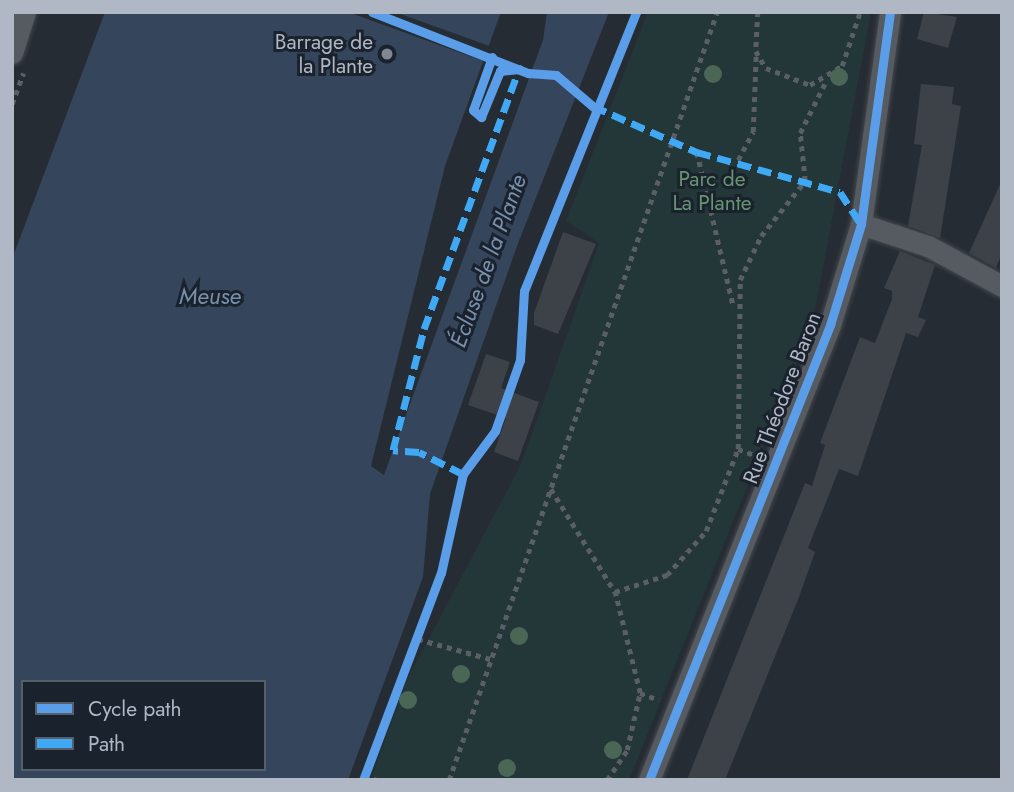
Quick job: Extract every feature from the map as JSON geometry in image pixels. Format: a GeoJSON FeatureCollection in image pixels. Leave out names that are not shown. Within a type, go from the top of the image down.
{"type":"FeatureCollection","features":[{"type":"Feature","properties":{"kind":"street"},"geometry":{"type":"LineString","coordinates":[[12,53],[25,12]]}},
{"type":"Feature","properties":{"kind":"street","name":"Rue Théodore Baron"},"geometry":{"type":"LineString","coordinates":[[649,780],[830,325],[861,224],[890,12]]}},
{"type":"Feature","properties":{"kind":"street"},"geometry":{"type":"LineString","coordinates":[[861,224],[928,246],[1002,286]]}},
{"type":"Feature","properties":{"kind":"path"},"geometry":{"type":"LineString","coordinates":[[449,780],[717,12]]}},
{"type":"Feature","properties":{"kind":"path"},"geometry":{"type":"LineString","coordinates":[[738,160],[753,132],[758,12]]}},
{"type":"Feature","properties":{"kind":"path"},"geometry":{"type":"LineString","coordinates":[[615,592],[667,575],[719,510],[740,439],[736,312],[740,280],[761,236],[804,181],[800,133],[826,80],[849,54],[860,12]]}},
{"type":"Feature","properties":{"kind":"path"},"geometry":{"type":"LineString","coordinates":[[477,51],[511,66]]}},
{"type":"Feature","properties":{"kind":"path"},"geometry":{"type":"LineString","coordinates":[[756,51],[766,68],[787,81],[826,80]]}},
{"type":"Feature","properties":{"kind":"path"},"geometry":{"type":"LineString","coordinates":[[697,152],[736,312]]}},
{"type":"Feature","properties":{"kind":"path"},"geometry":{"type":"LineString","coordinates":[[550,488],[615,592],[640,693],[627,750],[607,780]]}},
{"type":"Feature","properties":{"kind":"path"},"geometry":{"type":"LineString","coordinates":[[413,651],[423,625]]}},
{"type":"Feature","properties":{"kind":"path"},"geometry":{"type":"LineString","coordinates":[[418,639],[490,659]]}},
{"type":"Feature","properties":{"kind":"path"},"geometry":{"type":"LineString","coordinates":[[369,764],[363,778],[377,780]]}},
{"type":"Feature","properties":{"kind":"green space","name":"Parc de La Plante"},"geometry":{"type":"Polygon","coordinates":[[[648,12],[871,12],[812,326],[629,780],[370,780],[408,678],[520,466],[543,403],[599,243],[566,221],[648,12]]]}},
{"type":"Feature","properties":{"kind":"water","name":"Meuse"},"geometry":{"type":"Polygon","coordinates":[[[105,12],[501,12],[445,166],[371,466],[384,475],[543,40],[547,12],[609,12],[517,246],[430,494],[423,577],[348,780],[12,780],[12,259],[105,12]]]}},
{"type":"Feature","properties":{"kind":"pier"},"geometry":{"type":"Polygon","coordinates":[[[348,12],[395,12],[492,47],[486,62],[348,12]]]}},
{"type":"Feature","properties":{"kind":"building"},"geometry":{"type":"Polygon","coordinates":[[[924,12],[957,17],[948,48],[917,39],[924,12]]]}},
{"type":"Feature","properties":{"kind":"building"},"geometry":{"type":"Polygon","coordinates":[[[921,84],[954,87],[952,104],[961,106],[940,238],[908,226],[922,145],[914,144],[921,84]]]}},
{"type":"Feature","properties":{"kind":"building"},"geometry":{"type":"Polygon","coordinates":[[[1002,180],[1002,253],[996,268],[969,253],[1002,180]]]}},
{"type":"Feature","properties":{"kind":"building"},"geometry":{"type":"Polygon","coordinates":[[[563,232],[596,244],[558,334],[534,325],[534,313],[563,232]]]}},
{"type":"Feature","properties":{"kind":"building"},"geometry":{"type":"Polygon","coordinates":[[[900,251],[935,265],[918,317],[926,320],[918,337],[906,333],[858,476],[839,469],[808,548],[815,552],[799,597],[725,780],[687,780],[805,483],[812,486],[825,445],[820,443],[860,337],[875,343],[892,299],[892,291],[884,288],[900,251]]]}},
{"type":"Feature","properties":{"kind":"building"},"geometry":{"type":"Polygon","coordinates":[[[486,354],[510,362],[501,388],[539,402],[518,461],[494,452],[506,418],[468,405],[486,354]]]}},
{"type":"Feature","properties":{"kind":"marked path"},"geometry":{"type":"LineString","coordinates":[[463,474],[419,452],[393,450],[424,329],[519,69]]}},
{"type":"Feature","properties":{"kind":"marked path"},"geometry":{"type":"LineString","coordinates":[[593,106],[697,152],[840,192],[861,224]]}},
{"type":"Feature","properties":{"kind":"cycle path"},"geometry":{"type":"LineString","coordinates":[[372,12],[528,73],[556,75],[596,109]]}},
{"type":"Feature","properties":{"kind":"cycle path"},"geometry":{"type":"LineString","coordinates":[[363,780],[441,573],[463,474],[495,431],[520,360],[524,291],[636,12]]}},
{"type":"Feature","properties":{"kind":"cycle path"},"geometry":{"type":"LineString","coordinates":[[649,780],[830,325],[861,224],[890,12]]}},
{"type":"Feature","properties":{"kind":"cycle path"},"geometry":{"type":"LineString","coordinates":[[492,57],[473,110],[481,117],[500,71],[519,69]]}},
{"type":"Feature","properties":{"kind":"place","name":"Barrage de la Plante"},"geometry":{"type":"Point","coordinates":[387,54]}},
{"type":"Feature","properties":{"kind":"water label","name":"Écluse de la Plante"},"geometry":{"type":"Point","coordinates":[488,261]}}]}
